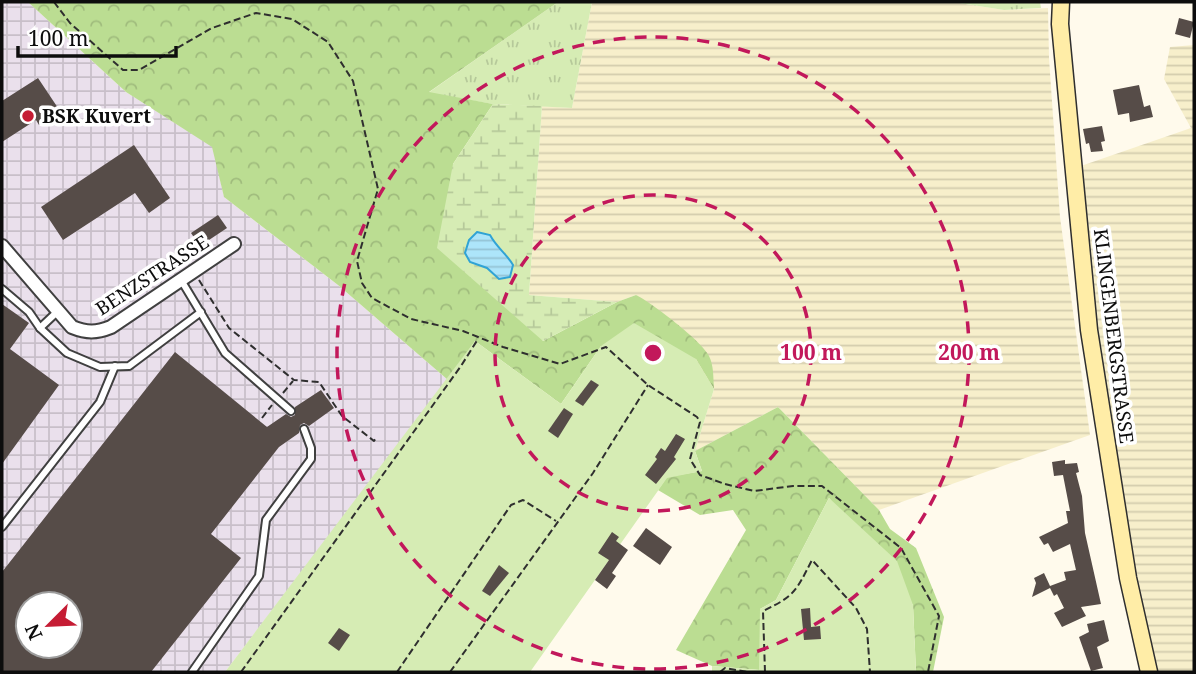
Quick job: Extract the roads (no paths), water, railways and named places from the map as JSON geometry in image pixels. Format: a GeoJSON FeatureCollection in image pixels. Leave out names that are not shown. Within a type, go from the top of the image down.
{"type":"FeatureCollection","features":[{"type":"Feature","properties":{"kind":"street","name":"KLINGENBERGSTRASSE"},"geometry":{"type":"LineString","coordinates":[[1061,2],[1060,24],[1089,330],[1128,578],[1149,672]]}},
{"type":"Feature","properties":{"kind":"street","name":"BENZSTRASSE"},"geometry":{"type":"LineString","coordinates":[[2,246],[72,327],[85,332],[99,332],[111,327],[234,244]]}},
{"type":"Feature","properties":{"kind":"lane"},"geometry":{"type":"LineString","coordinates":[[181,280],[225,353],[291,411]]}},
{"type":"Feature","properties":{"kind":"lane"},"geometry":{"type":"LineString","coordinates":[[2,289],[29,312],[40,328],[67,353],[100,367],[129,366],[201,312]]}},
{"type":"Feature","properties":{"kind":"lane"},"geometry":{"type":"LineString","coordinates":[[40,328],[57,312]]}},
{"type":"Feature","properties":{"kind":"lane"},"geometry":{"type":"LineString","coordinates":[[2,527],[100,402],[115,366]]}},
{"type":"Feature","properties":{"kind":"lane"},"geometry":{"type":"LineString","coordinates":[[192,672],[259,576],[266,520],[311,459],[311,448],[304,429]]}},
{"type":"Feature","properties":{"kind":"water"},"geometry":{"type":"Polygon","coordinates":[[[477,232],[490,235],[513,265],[510,277],[499,279],[487,268],[470,262],[465,253],[469,240],[477,232]]]}},
{"type":"Feature","properties":{"kind":"place","name":"BSK Kuvert"},"geometry":{"type":"Point","coordinates":[28,116]}}]}
